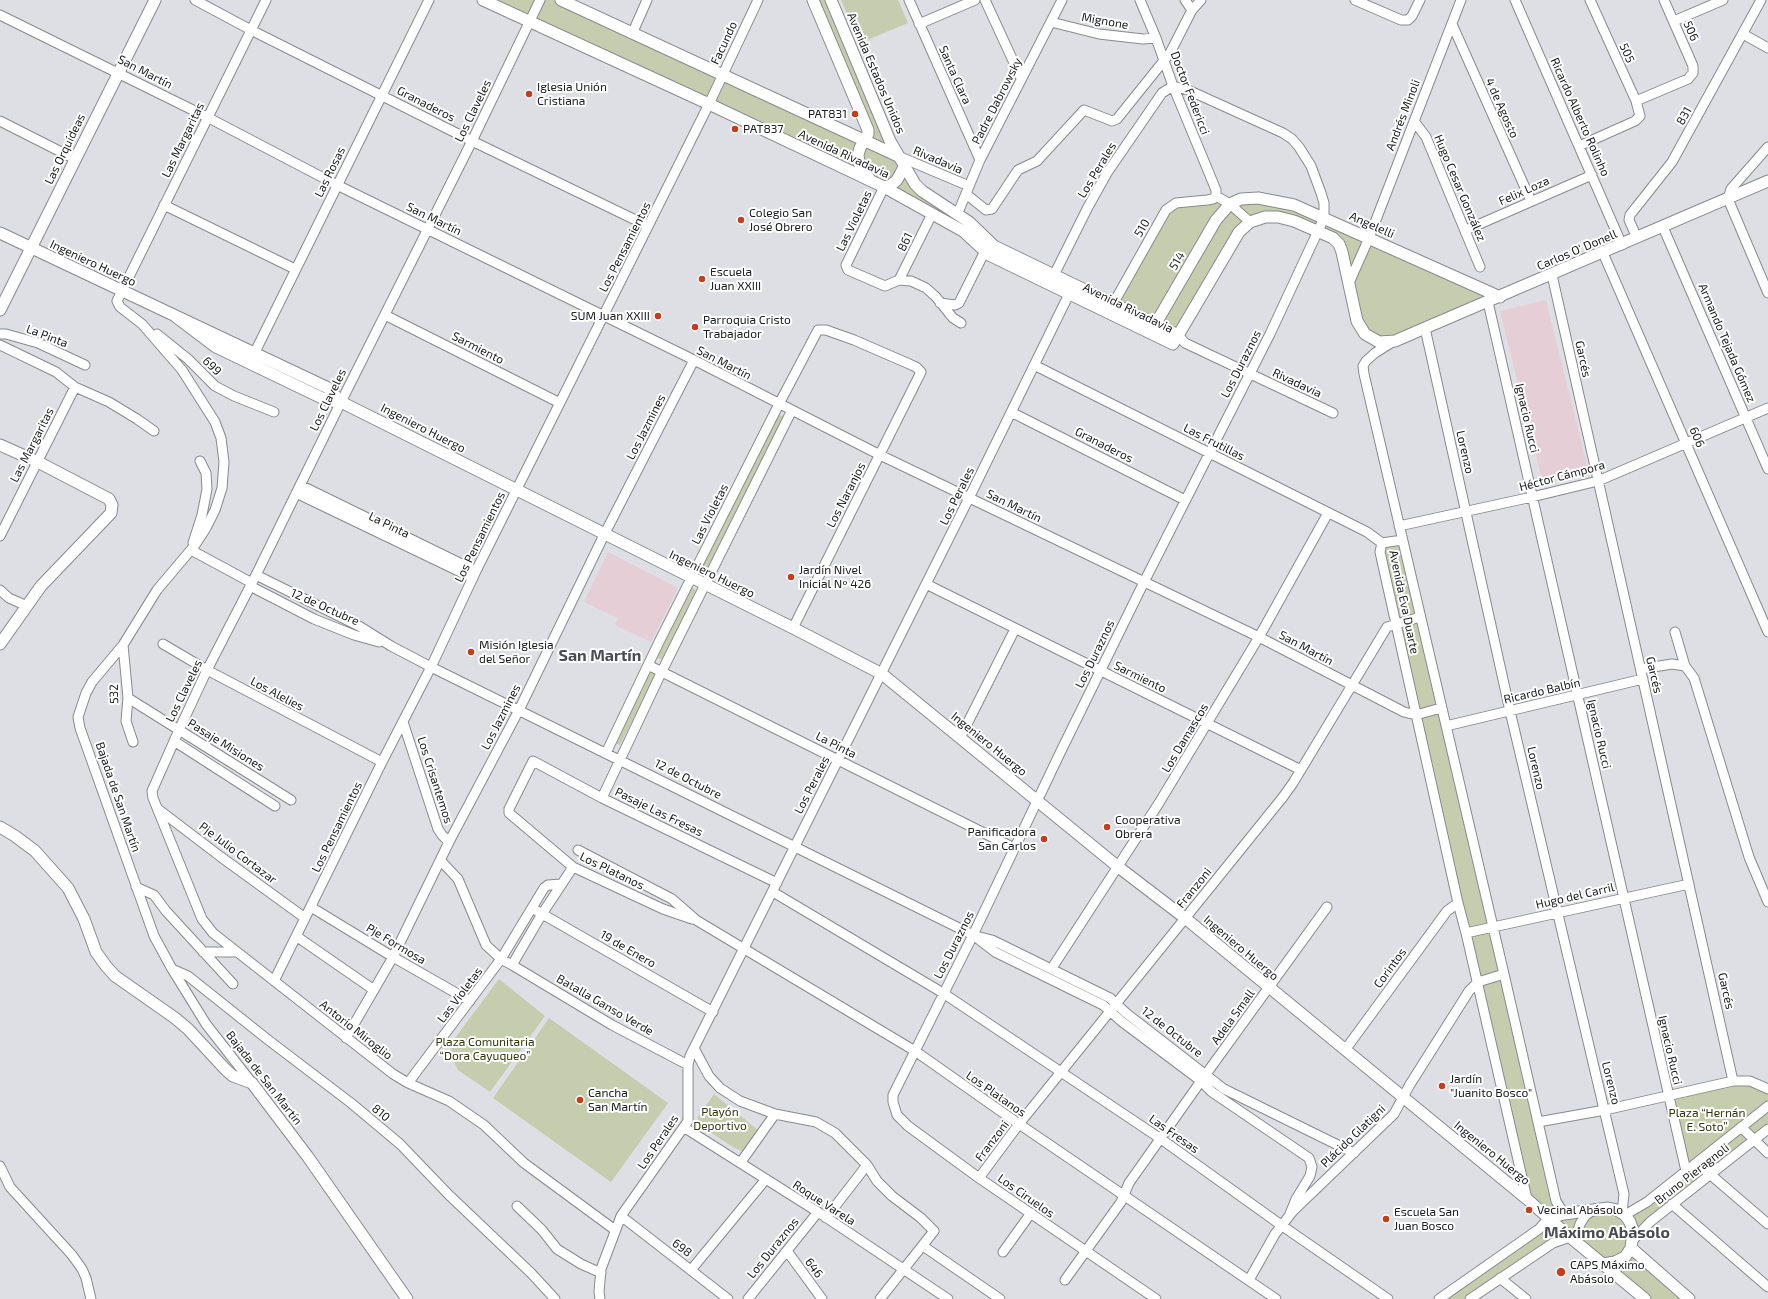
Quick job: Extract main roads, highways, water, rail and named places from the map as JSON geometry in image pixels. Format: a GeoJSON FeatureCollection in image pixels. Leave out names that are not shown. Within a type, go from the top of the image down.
{"type":"FeatureCollection","features":[{"type":"Feature","properties":{"kind":"main road","name":"Las Orquídeas"},"geometry":{"type":"LineString","coordinates":[[0,310],[154,0]]}},
{"type":"Feature","properties":{"kind":"main road","name":"Avenida Rivadavia"},"geometry":{"type":"LineString","coordinates":[[483,0],[709,104],[884,187],[963,231],[996,259],[1112,304],[1138,316],[1153,328]]}},
{"type":"Feature","properties":{"kind":"main road","name":"Avenida Rivadavia"},"geometry":{"type":"LineString","coordinates":[[561,0],[898,156],[915,184],[922,192],[957,214],[978,230],[994,246],[1054,275],[1071,289],[1178,341],[1239,232],[1250,222],[1265,217],[1278,217],[1294,221],[1333,238],[1339,244],[1342,252],[1357,321],[1365,334],[1379,342],[1395,341]]}},
{"type":"Feature","properties":{"kind":"main road"},"geometry":{"type":"LineString","coordinates":[[813,0],[868,130],[865,141],[860,148],[859,163],[870,181]]}},
{"type":"Feature","properties":{"kind":"main road","name":"Avenida Estados Unidos"},"geometry":{"type":"LineString","coordinates":[[831,0],[890,141],[898,156]]}},
{"type":"Feature","properties":{"kind":"main road"},"geometry":{"type":"LineString","coordinates":[[884,187],[891,185],[898,180],[904,167]]}},
{"type":"Feature","properties":{"kind":"main road","name":"Carlos O' Donell"},"geometry":{"type":"LineString","coordinates":[[1395,341],[1604,253],[1768,181]]}},
{"type":"Feature","properties":{"kind":"main road","name":"Angelelli"},"geometry":{"type":"LineString","coordinates":[[1230,204],[1241,199],[1253,198],[1278,201],[1294,205],[1500,297]]}},
{"type":"Feature","properties":{"kind":"main road","name":"514"},"geometry":{"type":"LineString","coordinates":[[1153,328],[1216,220],[1230,204]]}},
{"type":"Feature","properties":{"kind":"main road","name":"Ingeniero Huergo"},"geometry":{"type":"LineString","coordinates":[[0,233],[328,388],[341,402],[604,535],[794,628],[882,674],[1117,866],[1185,918],[1604,1264]]}},
{"type":"Feature","properties":{"kind":"main road"},"geometry":{"type":"LineString","coordinates":[[1138,316],[1157,312],[1166,306]]}},
{"type":"Feature","properties":{"kind":"main road","name":"Ingeniero Huergo"},"geometry":{"type":"LineString","coordinates":[[175,316],[216,347],[322,398],[330,401],[341,402]]}},
{"type":"Feature","properties":{"kind":"main road"},"geometry":{"type":"LineString","coordinates":[[0,445],[38,462],[109,499],[112,505],[111,513],[41,586],[0,644]]}},
{"type":"Feature","properties":{"kind":"main road","name":"Bajada de San Martín"},"geometry":{"type":"LineString","coordinates":[[0,827],[35,851],[68,888],[84,919],[96,952],[115,976],[175,1018],[188,1029],[233,1076],[252,1083],[308,1157],[407,1299]]}},
{"type":"Feature","properties":{"kind":"main road"},"geometry":{"type":"LineString","coordinates":[[1548,1218],[1564,1214],[1608,1208],[1623,1214],[1632,1227],[1632,1244],[1625,1257],[1615,1262],[1604,1264]]}},
{"type":"Feature","properties":{"kind":"main road"},"geometry":{"type":"LineString","coordinates":[[1632,1244],[1689,1299]]}},
{"type":"Feature","properties":{"kind":"main road"},"geometry":{"type":"LineString","coordinates":[[1604,1264],[1645,1299]]}},
{"type":"Feature","properties":{"kind":"place","name":"Iglesia Unión Cristiana"},"geometry":{"type":"Point","coordinates":[529,94]}},
{"type":"Feature","properties":{"kind":"place","name":"PAT831"},"geometry":{"type":"Point","coordinates":[855,114]}},
{"type":"Feature","properties":{"kind":"place","name":"PAT837"},"geometry":{"type":"Point","coordinates":[735,129]}},
{"type":"Feature","properties":{"kind":"place","name":"Colegio San José Obrero"},"geometry":{"type":"Point","coordinates":[741,220]}},
{"type":"Feature","properties":{"kind":"place","name":"Escuela Juan XXIII"},"geometry":{"type":"Point","coordinates":[702,279]}},
{"type":"Feature","properties":{"kind":"place","name":"SUM Juan XXIII"},"geometry":{"type":"Point","coordinates":[658,316]}},
{"type":"Feature","properties":{"kind":"place","name":"Parroquia Cristo Trabajador"},"geometry":{"type":"Point","coordinates":[695,327]}},
{"type":"Feature","properties":{"kind":"place","name":"Jardín Nivel Inicial Nº 426"},"geometry":{"type":"Point","coordinates":[791,577]}},
{"type":"Feature","properties":{"kind":"place","name":"Misión Iglesia del Señor"},"geometry":{"type":"Point","coordinates":[471,652]}},
{"type":"Feature","properties":{"kind":"place","name":"Cooperativa Obrera"},"geometry":{"type":"Point","coordinates":[1107,827]}},
{"type":"Feature","properties":{"kind":"place","name":"Panificadora San Carlos"},"geometry":{"type":"Point","coordinates":[1044,839]}},
{"type":"Feature","properties":{"kind":"place","name":"Jardín \"Juanito Bosco\""},"geometry":{"type":"Point","coordinates":[1442,1086]}},
{"type":"Feature","properties":{"kind":"place","name":"Cancha San Martín"},"geometry":{"type":"Point","coordinates":[580,1100]}},
{"type":"Feature","properties":{"kind":"place","name":"Vecinal Abásolo"},"geometry":{"type":"Point","coordinates":[1529,1210]}},
{"type":"Feature","properties":{"kind":"place","name":"Escuela San Juan Bosco"},"geometry":{"type":"Point","coordinates":[1386,1219]}},
{"type":"Feature","properties":{"kind":"place","name":"CAPS Máximo Abásolo"},"geometry":{"type":"Point","coordinates":[1561,1272]}},
{"type":"Feature","properties":{"kind":"district","name":"San Martín"},"geometry":{"type":"Point","coordinates":[600,656]}},
{"type":"Feature","properties":{"kind":"district","name":"Máximo Abásolo"},"geometry":{"type":"Point","coordinates":[1607,1233]}},
{"type":"Feature","properties":{"kind":"park label","name":"Plaza Comunitaria “Dora Cayuqueo”"},"geometry":{"type":"Point","coordinates":[485,1049]}},
{"type":"Feature","properties":{"kind":"park label","name":"Playón Deportivo"},"geometry":{"type":"Point","coordinates":[720,1119]}},
{"type":"Feature","properties":{"kind":"park label","name":"Plaza “Hernán E. Soto”"},"geometry":{"type":"Point","coordinates":[1707,1120]}}]}
